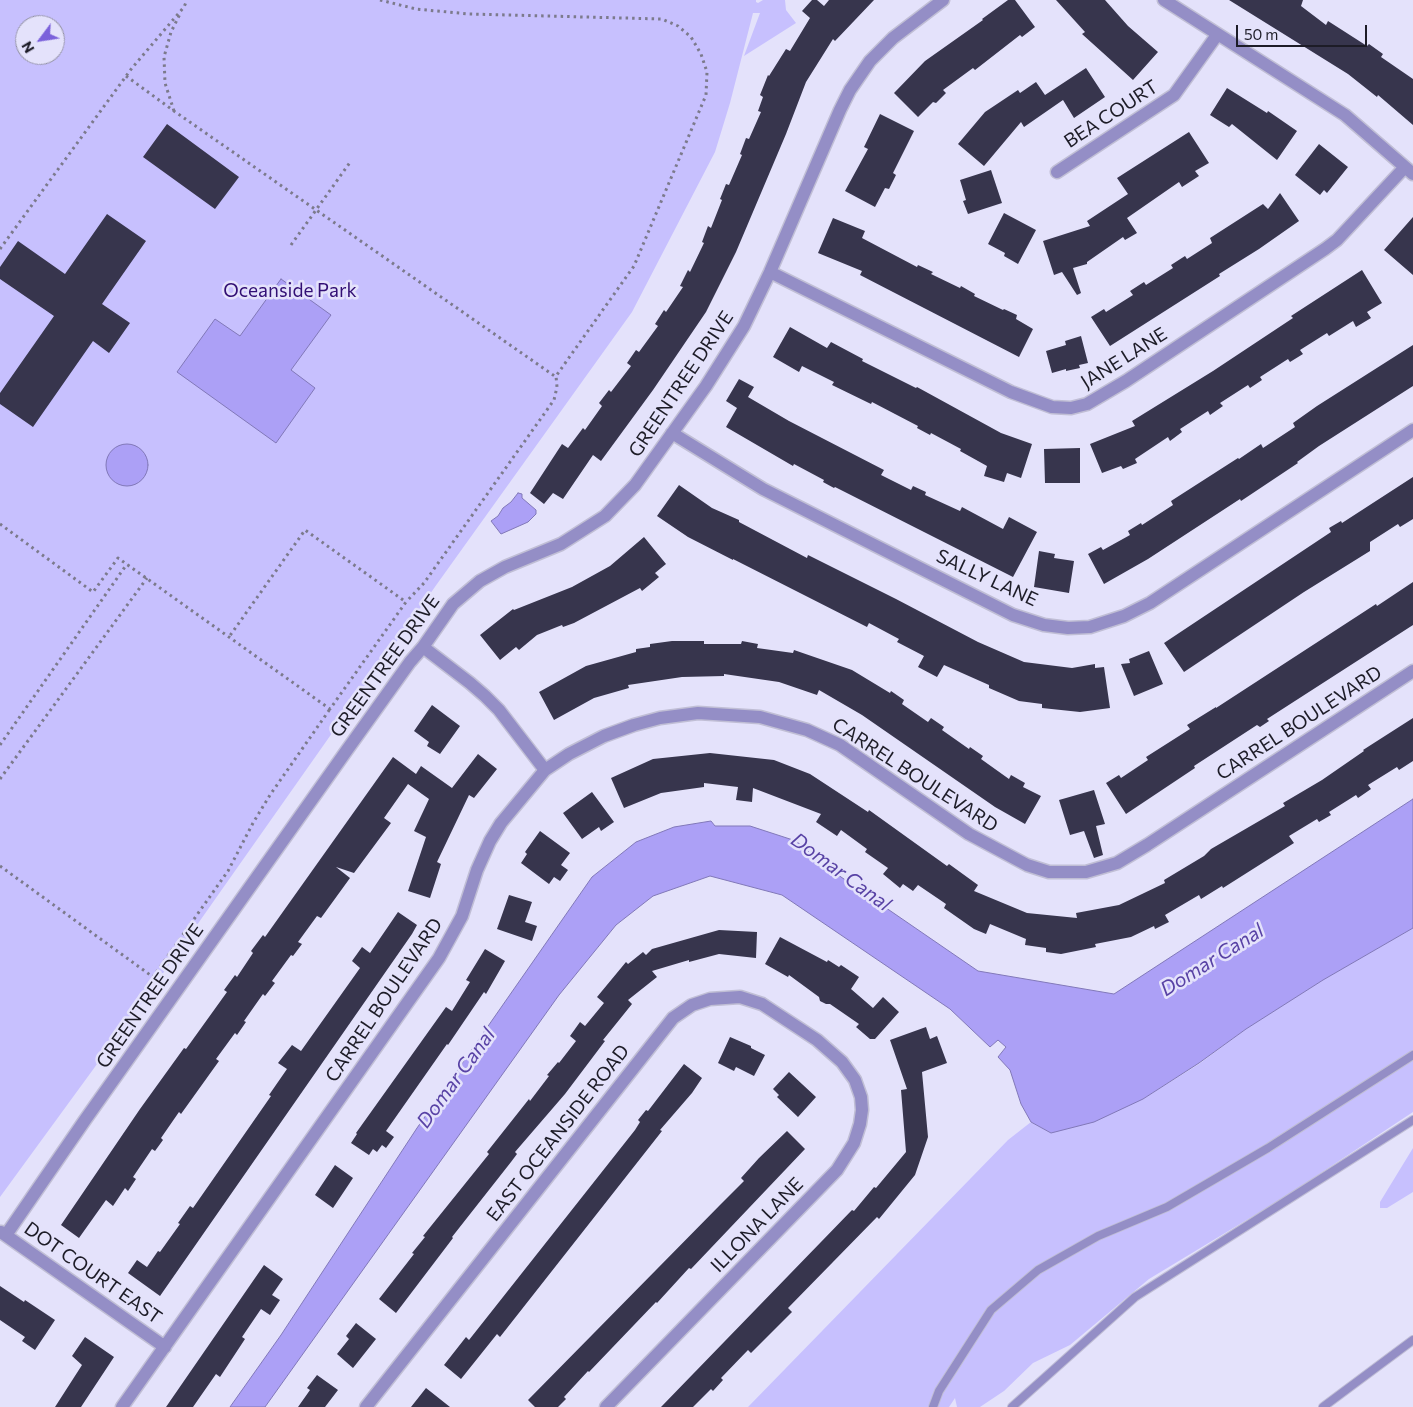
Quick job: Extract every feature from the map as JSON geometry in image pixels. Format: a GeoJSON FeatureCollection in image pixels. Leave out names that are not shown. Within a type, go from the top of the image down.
{"type":"FeatureCollection","features":[{"type":"Feature","properties":{"kind":"street","name":"GREENTREE DRIVE"},"geometry":{"type":"LineString","coordinates":[[3,1233],[453,604],[480,581],[505,567],[561,544],[605,516],[634,485],[706,386],[744,326],[770,272],[850,90],[870,61],[893,38],[944,0]]}},
{"type":"Feature","properties":{"kind":"street"},"geometry":{"type":"LineString","coordinates":[[1164,0],[1345,115],[1409,171]]}},
{"type":"Feature","properties":{"kind":"street","name":"BEA COURT"},"geometry":{"type":"LineString","coordinates":[[1057,172],[1174,95],[1217,35]]}},
{"type":"Feature","properties":{"kind":"street","name":"JANE LANE"},"geometry":{"type":"LineString","coordinates":[[770,272],[1011,392],[1052,407],[1071,408],[1087,404],[1126,381],[1325,249],[1337,240],[1409,171]]}},
{"type":"Feature","properties":{"kind":"street","name":"SALLY LANE"},"geometry":{"type":"LineString","coordinates":[[672,433],[763,489],[1013,615],[1044,624],[1068,628],[1090,627],[1124,616],[1150,603],[1413,430]]}},
{"type":"Feature","properties":{"kind":"street"},"geometry":{"type":"LineString","coordinates":[[423,647],[485,696],[545,770]]}},
{"type":"Feature","properties":{"kind":"street","name":"CARREL BOULEVARD"},"geometry":{"type":"LineString","coordinates":[[122,1407],[440,958],[462,916],[477,870],[490,841],[501,823],[545,770],[569,754],[604,736],[660,718],[698,714],[760,718],[807,730],[840,746],[969,834],[1027,866],[1049,872],[1086,872],[1117,863],[1148,845],[1413,671]]}},
{"type":"Feature","properties":{"kind":"street","name":"EAST OCEANSIDE ROAD"},"geometry":{"type":"LineString","coordinates":[[366,1407],[673,1018],[692,1005],[710,999],[740,997],[762,1004],[826,1048]]}},
{"type":"Feature","properties":{"kind":"street","name":"ILLONA LANE"},"geometry":{"type":"LineString","coordinates":[[606,1407],[837,1170],[854,1143],[860,1124],[861,1097],[855,1080],[842,1062],[826,1048]]}},
{"type":"Feature","properties":{"kind":"street","name":"DOT COURT EAST"},"geometry":{"type":"LineString","coordinates":[[3,1233],[164,1346]]}},
{"type":"Feature","properties":{"kind":"lane"},"geometry":{"type":"LineString","coordinates":[[933,1407],[939,1392],[991,1310],[1038,1270],[1098,1236],[1168,1207],[1268,1148],[1413,1055]]}},
{"type":"Feature","properties":{"kind":"lane"},"geometry":{"type":"LineString","coordinates":[[1012,1407],[1135,1297],[1413,1120]]}},
{"type":"Feature","properties":{"kind":"lane"},"geometry":{"type":"LineString","coordinates":[[1323,1407],[1413,1340]]}},
{"type":"Feature","properties":{"kind":"path"},"geometry":{"type":"LineString","coordinates":[[0,249],[126,76],[189,0]]}},
{"type":"Feature","properties":{"kind":"path"},"geometry":{"type":"LineString","coordinates":[[0,866],[153,977],[228,871],[270,795],[406,602],[424,583],[554,400],[556,377],[634,266],[706,95],[707,72],[701,54],[691,37],[678,26],[662,20],[468,14],[416,9],[380,0]]}},
{"type":"Feature","properties":{"kind":"path"},"geometry":{"type":"LineString","coordinates":[[174,111],[165,83],[164,57],[171,32],[184,6]]}},
{"type":"Feature","properties":{"kind":"path"},"geometry":{"type":"LineString","coordinates":[[126,76],[556,377]]}},
{"type":"Feature","properties":{"kind":"path"},"geometry":{"type":"LineString","coordinates":[[291,245],[351,161]]}},
{"type":"Feature","properties":{"kind":"path"},"geometry":{"type":"LineString","coordinates":[[0,524],[92,592],[118,558],[330,709]]}},
{"type":"Feature","properties":{"kind":"path"},"geometry":{"type":"LineString","coordinates":[[229,637],[305,530],[406,602]]}},
{"type":"Feature","properties":{"kind":"path"},"geometry":{"type":"LineString","coordinates":[[0,745],[127,564]]}},
{"type":"Feature","properties":{"kind":"path"},"geometry":{"type":"LineString","coordinates":[[0,779],[147,578]]}},
{"type":"Feature","properties":{"kind":"green space","name":"Oceanside Park"},"geometry":{"type":"Polygon","coordinates":[[[0,0],[756,0],[758,3],[763,0],[785,0],[786,10],[796,23],[744,56],[760,13],[753,13],[730,103],[715,152],[632,312],[437,584],[154,986],[0,1197],[0,0]]]}},
{"type":"Feature","properties":{"kind":"green space"},"geometry":{"type":"Polygon","coordinates":[[[1413,928],[1413,1112],[1283,1198],[1149,1279],[1070,1345],[1033,1363],[1004,1391],[980,1407],[957,1407],[955,1398],[949,1407],[748,1407],[1008,1140],[1031,1122],[1051,1133],[1143,1099],[1199,1064],[1246,1029],[1323,980],[1413,928]]]}},
{"type":"Feature","properties":{"kind":"green space"},"geometry":{"type":"Polygon","coordinates":[[[1413,1148],[1413,1192],[1387,1208],[1380,1208],[1380,1202],[1413,1148]]]}},
{"type":"Feature","properties":{"kind":"water"},"geometry":{"type":"Polygon","coordinates":[[[281,279],[331,315],[291,370],[315,388],[276,443],[177,372],[215,319],[240,336],[281,279]]]}},
{"type":"Feature","properties":{"kind":"water"},"geometry":{"type":"Polygon","coordinates":[[[127,444],[142,450],[148,465],[142,480],[127,486],[112,480],[106,465],[112,450],[127,444]]]}},
{"type":"Feature","properties":{"kind":"water"},"geometry":{"type":"Polygon","coordinates":[[[518,493],[522,494],[522,498],[536,510],[536,514],[528,522],[501,534],[491,521],[498,516],[518,493]]]}},
{"type":"Feature","properties":{"kind":"water","name":"Domar Canal"},"geometry":{"type":"Polygon","coordinates":[[[1413,799],[1413,928],[1323,980],[1246,1029],[1199,1063],[1143,1099],[1094,1122],[1051,1133],[1031,1122],[1021,1104],[1010,1070],[998,1057],[1006,1047],[998,1040],[990,1047],[950,1009],[782,895],[710,876],[653,896],[616,925],[559,995],[265,1407],[230,1407],[281,1335],[417,1128],[592,877],[636,842],[674,827],[711,821],[715,826],[750,826],[796,841],[825,866],[978,971],[1114,994],[1413,799]]]}},
{"type":"Feature","properties":{"kind":"building"},"geometry":{"type":"Polygon","coordinates":[[[812,0],[817,0],[824,6],[829,0],[874,0],[835,41],[833,39],[806,82],[736,252],[706,312],[653,390],[601,461],[593,455],[563,499],[553,493],[544,504],[530,493],[562,444],[568,448],[583,428],[585,430],[602,406],[599,403],[609,390],[611,392],[631,366],[627,363],[636,350],[639,352],[658,326],[655,324],[664,310],[666,312],[683,287],[680,286],[688,270],[690,272],[704,243],[702,242],[708,226],[711,228],[726,184],[729,185],[742,155],[740,154],[746,138],[749,139],[761,112],[758,111],[763,97],[760,95],[768,75],[786,49],[790,51],[810,18],[802,11],[812,0]]]}},
{"type":"Feature","properties":{"kind":"building"},"geometry":{"type":"Polygon","coordinates":[[[1008,0],[1015,0],[1035,27],[1022,37],[1020,35],[975,70],[973,68],[943,90],[946,93],[936,103],[933,102],[918,117],[894,93],[925,61],[1008,0]]]}},
{"type":"Feature","properties":{"kind":"building"},"geometry":{"type":"Polygon","coordinates":[[[1056,0],[1105,0],[1128,26],[1158,52],[1133,80],[1082,34],[1085,32],[1056,0]]]}},
{"type":"Feature","properties":{"kind":"building"},"geometry":{"type":"Polygon","coordinates":[[[1229,0],[1303,0],[1301,6],[1326,25],[1328,21],[1367,46],[1369,44],[1383,54],[1381,57],[1413,79],[1413,125],[1378,95],[1377,97],[1348,74],[1229,0]]]}},
{"type":"Feature","properties":{"kind":"building"},"geometry":{"type":"Polygon","coordinates":[[[1086,68],[1105,97],[1074,118],[1063,100],[1024,127],[1021,122],[984,166],[958,144],[985,112],[1018,90],[1020,93],[1036,82],[1045,95],[1086,68]]]}},
{"type":"Feature","properties":{"kind":"building"},"geometry":{"type":"Polygon","coordinates":[[[1227,88],[1267,113],[1268,111],[1297,131],[1277,160],[1232,124],[1229,127],[1210,115],[1227,88]]]}},
{"type":"Feature","properties":{"kind":"building"},"geometry":{"type":"Polygon","coordinates":[[[880,114],[914,131],[893,173],[896,175],[889,189],[885,188],[875,207],[845,191],[868,149],[864,147],[880,114]]]}},
{"type":"Feature","properties":{"kind":"building"},"geometry":{"type":"Polygon","coordinates":[[[167,124],[239,177],[215,209],[143,157],[167,124]]]}},
{"type":"Feature","properties":{"kind":"building"},"geometry":{"type":"Polygon","coordinates":[[[1189,132],[1209,163],[1195,171],[1199,176],[1182,187],[1179,182],[1127,218],[1137,233],[1125,240],[1123,237],[1087,262],[1087,264],[1073,268],[1081,293],[1077,295],[1062,272],[1054,275],[1043,241],[1090,226],[1087,221],[1128,194],[1117,178],[1189,132]]]}},
{"type":"Feature","properties":{"kind":"building"},"geometry":{"type":"Polygon","coordinates":[[[1319,144],[1348,167],[1327,193],[1324,190],[1320,195],[1295,175],[1319,144]]]}},
{"type":"Feature","properties":{"kind":"building"},"geometry":{"type":"Polygon","coordinates":[[[991,170],[1002,203],[968,214],[963,201],[966,200],[960,180],[991,170]]]}},
{"type":"Feature","properties":{"kind":"building"},"geometry":{"type":"Polygon","coordinates":[[[1280,193],[1299,221],[1219,274],[1220,276],[1110,346],[1091,317],[1104,309],[1106,312],[1133,295],[1130,291],[1144,282],[1146,285],[1173,268],[1171,265],[1185,256],[1187,259],[1212,243],[1210,238],[1263,204],[1268,209],[1280,193]]]}},
{"type":"Feature","properties":{"kind":"building"},"geometry":{"type":"Polygon","coordinates":[[[1004,213],[1036,230],[1018,264],[1004,256],[1005,253],[988,244],[1004,213]]]}},
{"type":"Feature","properties":{"kind":"building"},"geometry":{"type":"Polygon","coordinates":[[[107,214],[146,241],[102,304],[130,323],[109,353],[93,341],[33,427],[0,404],[0,393],[54,316],[0,279],[0,267],[18,241],[65,274],[107,214]]]}},
{"type":"Feature","properties":{"kind":"building"},"geometry":{"type":"Polygon","coordinates":[[[1413,217],[1413,275],[1384,250],[1413,217]]]}},
{"type":"Feature","properties":{"kind":"building"},"geometry":{"type":"Polygon","coordinates":[[[833,218],[865,231],[862,238],[917,267],[918,265],[933,272],[931,274],[960,288],[961,286],[975,294],[974,296],[1017,315],[1016,319],[1033,329],[1019,357],[860,275],[862,271],[818,253],[833,218]]]}},
{"type":"Feature","properties":{"kind":"building"},"geometry":{"type":"Polygon","coordinates":[[[1362,270],[1382,303],[1367,312],[1371,318],[1356,327],[1353,321],[1329,336],[1327,333],[1300,350],[1303,354],[1290,362],[1288,359],[1260,377],[1262,380],[1250,388],[1248,385],[1220,403],[1223,406],[1210,415],[1208,411],[1180,429],[1182,432],[1170,441],[1168,437],[1135,459],[1137,463],[1123,469],[1121,466],[1102,473],[1090,444],[1135,426],[1132,421],[1213,371],[1293,318],[1291,316],[1362,270]]]}},
{"type":"Feature","properties":{"kind":"building"},"geometry":{"type":"Polygon","coordinates":[[[790,327],[827,348],[831,342],[863,359],[862,361],[917,387],[1001,433],[1032,444],[1021,478],[1007,473],[1004,482],[984,476],[987,466],[960,451],[961,449],[931,433],[930,435],[917,428],[918,426],[872,402],[871,404],[832,385],[834,382],[802,366],[799,372],[773,357],[790,327]]]}},
{"type":"Feature","properties":{"kind":"building"},"geometry":{"type":"Polygon","coordinates":[[[1081,336],[1088,363],[1079,365],[1080,368],[1052,373],[1046,351],[1066,345],[1065,341],[1081,336]]]}},
{"type":"Feature","properties":{"kind":"building"},"geometry":{"type":"Polygon","coordinates":[[[1413,345],[1413,386],[1319,446],[1298,463],[1241,501],[1240,499],[1148,559],[1104,584],[1088,554],[1101,547],[1103,550],[1130,535],[1128,531],[1141,523],[1142,525],[1173,505],[1171,501],[1261,444],[1263,448],[1295,427],[1293,423],[1317,406],[1413,345]]]}},
{"type":"Feature","properties":{"kind":"building"},"geometry":{"type":"Polygon","coordinates":[[[739,379],[754,387],[748,397],[789,421],[884,470],[881,475],[911,490],[913,486],[926,492],[925,495],[960,511],[962,507],[1003,529],[1009,517],[1037,532],[1013,577],[834,488],[823,482],[824,480],[794,464],[793,466],[726,427],[737,408],[726,401],[739,379]]]}},
{"type":"Feature","properties":{"kind":"building"},"geometry":{"type":"Polygon","coordinates":[[[1080,448],[1080,483],[1045,483],[1044,449],[1080,448]]]}},
{"type":"Feature","properties":{"kind":"building"},"geometry":{"type":"Polygon","coordinates":[[[1413,477],[1413,519],[1400,527],[1398,524],[1370,542],[1370,551],[1304,592],[1184,672],[1164,643],[1331,532],[1329,528],[1341,521],[1342,523],[1413,477]]]}},
{"type":"Feature","properties":{"kind":"building"},"geometry":{"type":"Polygon","coordinates":[[[679,485],[712,508],[739,520],[739,522],[807,558],[808,555],[978,642],[1024,662],[1072,668],[1095,664],[1095,668],[1104,667],[1110,708],[1080,712],[1042,708],[1042,704],[1019,701],[944,665],[937,677],[918,667],[924,656],[897,642],[899,639],[869,623],[867,627],[733,560],[688,537],[657,516],[679,485]]]}},
{"type":"Feature","properties":{"kind":"building"},"geometry":{"type":"Polygon","coordinates":[[[644,537],[666,564],[655,573],[659,577],[642,591],[640,588],[574,623],[563,627],[562,625],[537,635],[519,650],[516,647],[500,660],[480,635],[513,609],[572,587],[610,566],[644,537]]]}},
{"type":"Feature","properties":{"kind":"building"},"geometry":{"type":"Polygon","coordinates":[[[1039,551],[1055,554],[1054,558],[1074,561],[1069,593],[1034,587],[1039,551]]]}},
{"type":"Feature","properties":{"kind":"building"},"geometry":{"type":"Polygon","coordinates":[[[1413,582],[1413,625],[1267,719],[1269,721],[1260,727],[1257,725],[1194,766],[1195,768],[1126,814],[1106,783],[1119,775],[1121,778],[1148,760],[1146,757],[1190,729],[1187,725],[1413,582]]]}},
{"type":"Feature","properties":{"kind":"building"},"geometry":{"type":"Polygon","coordinates":[[[672,641],[704,641],[704,644],[741,644],[742,641],[758,644],[757,648],[793,653],[794,650],[852,670],[890,693],[891,691],[904,700],[902,704],[928,722],[931,718],[944,727],[942,730],[969,749],[970,747],[983,756],[981,759],[1009,779],[1011,775],[1025,783],[1023,787],[1041,796],[1025,824],[995,807],[862,715],[819,690],[817,695],[779,682],[724,674],[724,676],[682,677],[628,685],[629,688],[594,698],[554,720],[539,692],[586,666],[636,652],[636,649],[650,647],[650,644],[672,641]]]}},
{"type":"Feature","properties":{"kind":"building"},"geometry":{"type":"Polygon","coordinates":[[[1149,651],[1163,684],[1134,696],[1121,664],[1130,663],[1129,659],[1149,651]]]}},
{"type":"Feature","properties":{"kind":"building"},"geometry":{"type":"Polygon","coordinates":[[[432,705],[460,726],[440,754],[427,746],[429,742],[414,731],[432,705]]]}},
{"type":"Feature","properties":{"kind":"building"},"geometry":{"type":"Polygon","coordinates":[[[1413,718],[1413,761],[1399,770],[1397,767],[1368,785],[1371,789],[1358,798],[1356,795],[1329,812],[1331,815],[1319,822],[1317,819],[1289,836],[1294,843],[1223,888],[1222,886],[1201,899],[1199,895],[1165,915],[1169,922],[1155,929],[1154,926],[1131,937],[1095,944],[1096,947],[1061,954],[1046,952],[1046,948],[1025,945],[1026,939],[990,924],[986,934],[974,929],[944,908],[946,904],[918,885],[913,891],[903,884],[900,888],[883,874],[888,868],[865,852],[867,849],[841,830],[837,836],[816,822],[821,814],[753,788],[752,802],[736,800],[738,787],[704,783],[704,787],[661,793],[624,808],[611,778],[653,759],[710,753],[774,760],[810,774],[868,812],[869,810],[947,866],[949,864],[978,885],[974,891],[1027,913],[1077,918],[1076,913],[1119,905],[1165,883],[1164,880],[1204,856],[1211,849],[1285,806],[1283,803],[1322,780],[1363,750],[1413,718]]]}},
{"type":"Feature","properties":{"kind":"building"},"geometry":{"type":"Polygon","coordinates":[[[478,754],[497,769],[474,798],[469,795],[437,862],[441,864],[430,898],[408,891],[426,837],[414,831],[429,799],[408,784],[384,818],[391,823],[354,873],[336,867],[350,878],[321,918],[317,916],[298,942],[302,944],[293,956],[291,955],[272,981],[275,983],[265,996],[263,994],[244,1021],[246,1022],[237,1035],[235,1033],[216,1059],[219,1061],[181,1114],[179,1112],[161,1138],[163,1140],[155,1151],[152,1149],[133,1177],[136,1179],[128,1191],[125,1188],[113,1206],[106,1200],[79,1238],[61,1225],[140,1109],[227,992],[224,990],[235,975],[237,977],[253,953],[251,951],[263,935],[265,937],[393,757],[416,774],[421,766],[452,788],[478,754]]]}},
{"type":"Feature","properties":{"kind":"building"},"geometry":{"type":"Polygon","coordinates":[[[1094,790],[1105,824],[1096,826],[1103,855],[1094,858],[1084,831],[1070,835],[1059,800],[1094,790]]]}},
{"type":"Feature","properties":{"kind":"building"},"geometry":{"type":"Polygon","coordinates":[[[592,792],[614,822],[601,831],[599,827],[582,839],[563,813],[592,792]]]}},
{"type":"Feature","properties":{"kind":"building"},"geometry":{"type":"Polygon","coordinates":[[[540,831],[570,853],[561,865],[568,870],[560,881],[554,877],[549,884],[521,863],[527,854],[525,852],[540,831]]]}},
{"type":"Feature","properties":{"kind":"building"},"geometry":{"type":"Polygon","coordinates":[[[509,895],[532,902],[525,922],[537,926],[532,941],[497,929],[509,895]]]}},
{"type":"Feature","properties":{"kind":"building"},"geometry":{"type":"Polygon","coordinates":[[[398,912],[417,925],[412,934],[160,1296],[128,1273],[137,1260],[147,1267],[180,1224],[178,1223],[190,1206],[193,1208],[271,1096],[269,1095],[287,1069],[278,1063],[292,1045],[301,1051],[360,968],[352,961],[362,947],[370,953],[398,912]]]}},
{"type":"Feature","properties":{"kind":"building"},"geometry":{"type":"Polygon","coordinates":[[[719,930],[757,932],[756,958],[719,954],[689,962],[689,960],[652,971],[657,977],[628,1000],[632,1004],[603,1040],[605,1041],[565,1094],[515,1152],[517,1154],[396,1313],[379,1299],[414,1254],[412,1253],[425,1237],[423,1236],[489,1154],[487,1152],[529,1099],[530,1101],[549,1076],[547,1075],[576,1041],[570,1036],[580,1022],[585,1026],[604,1003],[597,997],[626,962],[628,964],[643,952],[646,955],[652,949],[719,930]]]}},
{"type":"Feature","properties":{"kind":"building"},"geometry":{"type":"Polygon","coordinates":[[[780,937],[827,962],[828,960],[839,967],[841,965],[859,977],[851,989],[873,1008],[883,997],[899,1012],[875,1039],[870,1039],[856,1027],[859,1024],[830,1004],[820,1001],[819,997],[789,975],[788,977],[765,964],[780,937]]]}},
{"type":"Feature","properties":{"kind":"building"},"geometry":{"type":"Polygon","coordinates":[[[485,949],[505,961],[486,994],[484,992],[386,1131],[394,1137],[386,1148],[382,1145],[377,1152],[373,1149],[369,1155],[351,1143],[356,1133],[446,1007],[452,1011],[470,982],[466,980],[485,949]]]}},
{"type":"Feature","properties":{"kind":"building"},"geometry":{"type":"Polygon","coordinates":[[[926,1027],[930,1039],[937,1036],[947,1063],[922,1072],[928,1137],[915,1175],[879,1219],[877,1217],[788,1308],[792,1312],[751,1353],[748,1350],[721,1378],[723,1380],[713,1391],[711,1389],[693,1407],[661,1407],[852,1210],[854,1211],[906,1152],[901,1090],[907,1089],[890,1040],[926,1027]]]}},
{"type":"Feature","properties":{"kind":"building"},"geometry":{"type":"Polygon","coordinates":[[[730,1037],[751,1046],[751,1048],[765,1055],[754,1076],[736,1067],[734,1071],[718,1063],[730,1037]]]}},
{"type":"Feature","properties":{"kind":"building"},"geometry":{"type":"Polygon","coordinates":[[[684,1064],[702,1078],[692,1093],[660,1130],[662,1131],[500,1337],[497,1334],[461,1379],[444,1365],[466,1337],[469,1340],[635,1130],[640,1122],[638,1120],[646,1110],[648,1111],[684,1064]]]}},
{"type":"Feature","properties":{"kind":"building"},"geometry":{"type":"Polygon","coordinates":[[[789,1072],[816,1097],[798,1117],[777,1097],[779,1095],[773,1089],[789,1072]]]}},
{"type":"Feature","properties":{"kind":"building"},"geometry":{"type":"Polygon","coordinates":[[[787,1131],[805,1149],[691,1269],[689,1268],[657,1303],[588,1371],[564,1397],[566,1399],[558,1407],[535,1407],[528,1400],[744,1181],[741,1178],[787,1131]]]}},
{"type":"Feature","properties":{"kind":"building"},"geometry":{"type":"Polygon","coordinates":[[[335,1165],[353,1178],[333,1208],[315,1195],[335,1165]]]}},
{"type":"Feature","properties":{"kind":"building"},"geometry":{"type":"Polygon","coordinates":[[[264,1265],[283,1279],[272,1295],[280,1300],[270,1315],[261,1309],[242,1337],[245,1339],[220,1377],[216,1374],[193,1407],[166,1407],[264,1265]]]}},
{"type":"Feature","properties":{"kind":"building"},"geometry":{"type":"Polygon","coordinates":[[[0,1286],[55,1320],[35,1350],[22,1341],[25,1337],[0,1320],[0,1286]]]}},
{"type":"Feature","properties":{"kind":"building"},"geometry":{"type":"Polygon","coordinates":[[[356,1323],[376,1339],[353,1368],[337,1354],[349,1339],[346,1336],[356,1323]]]}},
{"type":"Feature","properties":{"kind":"building"},"geometry":{"type":"Polygon","coordinates":[[[85,1337],[114,1357],[81,1407],[55,1407],[82,1365],[72,1356],[85,1337]]]}},
{"type":"Feature","properties":{"kind":"building"},"geometry":{"type":"Polygon","coordinates":[[[317,1375],[338,1390],[325,1407],[298,1407],[310,1390],[307,1388],[317,1375]]]}},
{"type":"Feature","properties":{"kind":"building"},"geometry":{"type":"Polygon","coordinates":[[[426,1388],[450,1407],[411,1407],[426,1388]]]}}]}
